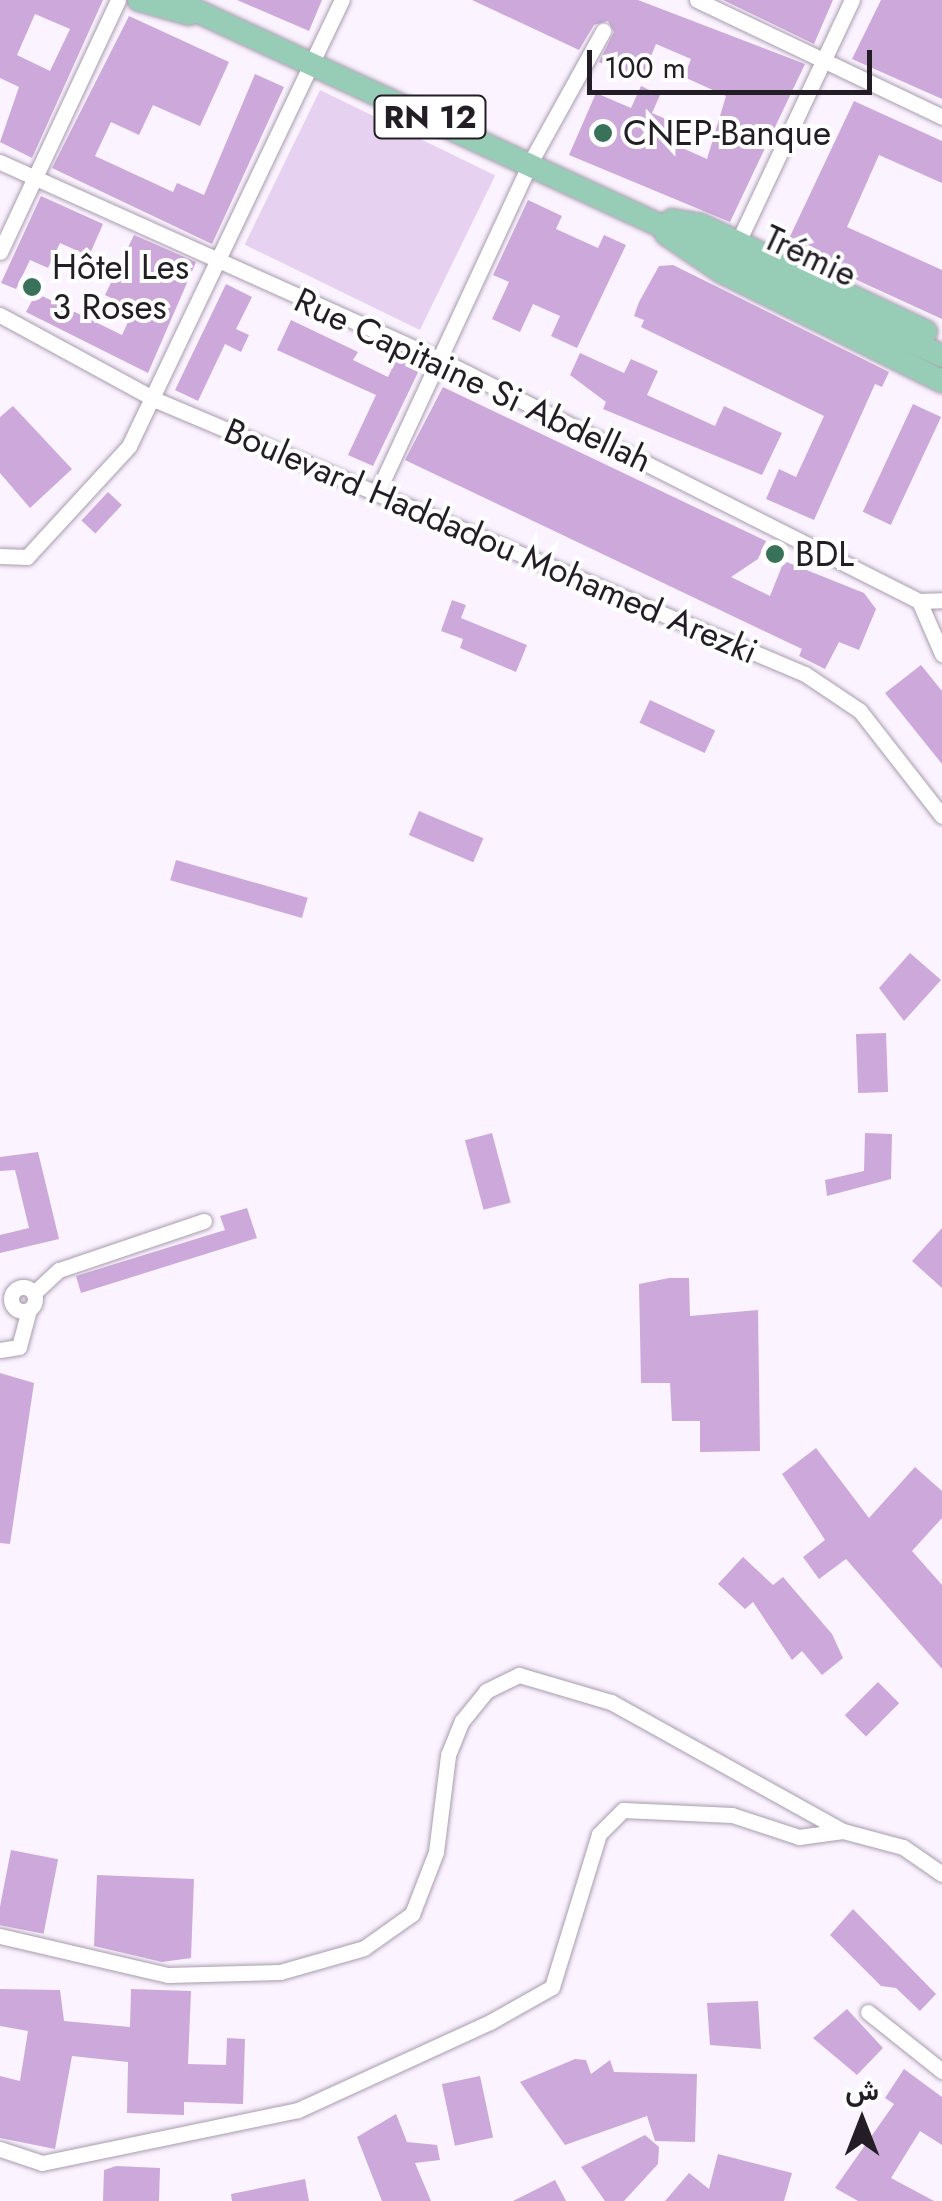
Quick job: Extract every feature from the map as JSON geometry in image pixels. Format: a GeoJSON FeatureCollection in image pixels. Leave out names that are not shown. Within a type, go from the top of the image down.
{"type":"FeatureCollection","features":[{"type":"Feature","properties":{"kind":"main road"},"geometry":{"type":"LineString","coordinates":[[139,0],[210,18]]}},
{"type":"Feature","properties":{"kind":"main road","name":"RN 12"},"geometry":{"type":"LineString","coordinates":[[173,0],[649,216],[701,224],[942,339]]}},
{"type":"Feature","properties":{"kind":"main road"},"geometry":{"type":"LineString","coordinates":[[192,0],[210,18]]}},
{"type":"Feature","properties":{"kind":"main road","name":"RN 12"},"geometry":{"type":"LineString","coordinates":[[649,216],[682,250],[942,381]]}},
{"type":"Feature","properties":{"kind":"main road","name":"Trémie"},"geometry":{"type":"LineString","coordinates":[[649,216],[942,356]]}},
{"type":"Feature","properties":{"kind":"street"},"geometry":{"type":"LineString","coordinates":[[0,252],[118,0]]}},
{"type":"Feature","properties":{"kind":"street"},"geometry":{"type":"LineString","coordinates":[[0,556],[19,560],[40,546],[130,446],[156,400],[218,262],[315,66],[342,0]]}},
{"type":"Feature","properties":{"kind":"street"},"geometry":{"type":"LineString","coordinates":[[696,0],[942,117]]}},
{"type":"Feature","properties":{"kind":"street"},"geometry":{"type":"LineString","coordinates":[[738,242],[852,0]]}},
{"type":"Feature","properties":{"kind":"street"},"geometry":{"type":"LineString","coordinates":[[377,493],[531,161],[603,32]]}},
{"type":"Feature","properties":{"kind":"street","name":"Rue Capitaine Si Abdellah"},"geometry":{"type":"LineString","coordinates":[[0,162],[439,358],[919,600],[942,602],[932,634]]}},
{"type":"Feature","properties":{"kind":"street","name":"Boulevard Haddadou Mohamed Arezki"},"geometry":{"type":"LineString","coordinates":[[0,314],[156,400],[805,674],[860,711],[942,816]]}},
{"type":"Feature","properties":{"kind":"street"},"geometry":{"type":"LineString","coordinates":[[919,600],[942,654]]}},
{"type":"Feature","properties":{"kind":"street"},"geometry":{"type":"LineString","coordinates":[[0,1302],[26,1300],[58,1270],[204,1221]]}},
{"type":"Feature","properties":{"kind":"street"},"geometry":{"type":"LineString","coordinates":[[0,1288],[26,1300]]}},
{"type":"Feature","properties":{"kind":"street"},"geometry":{"type":"LineString","coordinates":[[0,1350],[20,1347],[26,1300]]}},
{"type":"Feature","properties":{"kind":"street"},"geometry":{"type":"LineString","coordinates":[[0,1936],[168,1975],[280,1972],[364,1948],[412,1914],[436,1852],[448,1755],[462,1721],[486,1691],[519,1675],[611,1702],[843,1831],[903,1847],[942,1874]]}},
{"type":"Feature","properties":{"kind":"street"},"geometry":{"type":"LineString","coordinates":[[0,2148],[42,2163],[298,2110],[490,2022],[552,1988],[599,1834],[623,1810],[732,1815],[799,1837],[843,1831]]}},
{"type":"Feature","properties":{"kind":"street"},"geometry":{"type":"LineString","coordinates":[[868,2012],[942,2071]]}},
{"type":"Feature","properties":{"kind":"shaded area"},"geometry":{"type":"Polygon","coordinates":[[[320,90],[495,175],[420,330],[245,245],[320,90]]]}},
{"type":"Feature","properties":{"kind":"building"},"geometry":{"type":"Polygon","coordinates":[[[0,0],[103,0],[32,158],[0,142],[19,87],[0,78],[0,0]],[[35,14],[17,55],[50,71],[70,29],[35,14]]]}},
{"type":"Feature","properties":{"kind":"building"},"geometry":{"type":"Polygon","coordinates":[[[237,0],[322,0],[309,31],[237,0]]]}},
{"type":"Feature","properties":{"kind":"building"},"geometry":{"type":"Polygon","coordinates":[[[472,0],[638,0],[805,64],[730,222],[569,155],[596,93],[631,108],[641,86],[660,95],[652,113],[686,128],[678,146],[707,159],[726,96],[684,77],[691,59],[656,44],[641,80],[599,62],[614,32],[608,21],[594,25],[579,50],[472,0]]]}},
{"type":"Feature","properties":{"kind":"building"},"geometry":{"type":"Polygon","coordinates":[[[723,0],[833,0],[814,44],[723,0]]]}},
{"type":"Feature","properties":{"kind":"building"},"geometry":{"type":"Polygon","coordinates":[[[881,0],[942,0],[942,99],[852,59],[881,0]]]}},
{"type":"Feature","properties":{"kind":"building"},"geometry":{"type":"Polygon","coordinates":[[[129,16],[229,62],[200,126],[153,105],[139,135],[111,122],[95,156],[173,192],[177,183],[204,195],[255,74],[284,87],[212,244],[52,168],[129,16]]]}},
{"type":"Feature","properties":{"kind":"building"},"geometry":{"type":"Polygon","coordinates":[[[854,101],[942,141],[942,183],[879,155],[847,227],[942,270],[942,319],[785,247],[854,101]]]}},
{"type":"Feature","properties":{"kind":"building"},"geometry":{"type":"Polygon","coordinates":[[[41,196],[103,224],[89,256],[60,243],[48,268],[30,260],[16,289],[1,283],[41,196]]]}},
{"type":"Feature","properties":{"kind":"building"},"geometry":{"type":"Polygon","coordinates":[[[528,200],[562,216],[556,229],[598,248],[604,235],[626,245],[577,348],[551,336],[560,316],[533,304],[520,332],[492,319],[509,282],[493,275],[528,200]]]}},
{"type":"Feature","properties":{"kind":"building"},"geometry":{"type":"Polygon","coordinates":[[[134,235],[196,262],[148,373],[26,312],[36,293],[122,335],[134,309],[105,295],[134,235]]]}},
{"type":"Feature","properties":{"kind":"building"},"geometry":{"type":"Polygon","coordinates":[[[673,265],[889,372],[882,387],[875,384],[814,520],[766,499],[779,469],[796,477],[824,416],[641,327],[644,320],[634,316],[639,302],[659,266],[673,265]]]}},
{"type":"Feature","properties":{"kind":"building"},"geometry":{"type":"Polygon","coordinates":[[[226,284],[252,297],[236,329],[249,335],[241,352],[225,344],[198,401],[175,390],[226,284]]]}},
{"type":"Feature","properties":{"kind":"building"},"geometry":{"type":"Polygon","coordinates":[[[291,320],[358,352],[353,360],[388,377],[399,354],[422,364],[373,466],[348,455],[376,395],[277,350],[291,320]]]}},
{"type":"Feature","properties":{"kind":"building"},"geometry":{"type":"Polygon","coordinates":[[[580,353],[624,373],[631,359],[658,371],[647,395],[715,426],[724,406],[782,433],[762,475],[603,409],[606,402],[570,375],[580,353]]]}},
{"type":"Feature","properties":{"kind":"building"},"geometry":{"type":"Polygon","coordinates":[[[443,387],[766,541],[758,559],[731,577],[770,596],[784,561],[864,593],[876,609],[859,650],[839,642],[825,669],[799,656],[802,649],[405,460],[443,387]]]}},
{"type":"Feature","properties":{"kind":"building"},"geometry":{"type":"Polygon","coordinates":[[[913,404],[941,417],[891,525],[863,512],[913,404]]]}},
{"type":"Feature","properties":{"kind":"building"},"geometry":{"type":"Polygon","coordinates":[[[13,406],[72,469],[30,508],[0,473],[0,417],[13,406]]]}},
{"type":"Feature","properties":{"kind":"building"},"geometry":{"type":"Polygon","coordinates":[[[108,492],[122,505],[95,533],[81,521],[108,492]]]}},
{"type":"Feature","properties":{"kind":"building"},"geometry":{"type":"Polygon","coordinates":[[[452,600],[466,605],[461,618],[527,645],[516,672],[460,648],[463,639],[441,631],[452,600]]]}},
{"type":"Feature","properties":{"kind":"building"},"geometry":{"type":"Polygon","coordinates":[[[921,665],[942,691],[942,764],[885,693],[921,665]]]}},
{"type":"Feature","properties":{"kind":"building"},"geometry":{"type":"Polygon","coordinates":[[[650,700],[715,730],[705,753],[639,723],[650,700]]]}},
{"type":"Feature","properties":{"kind":"building"},"geometry":{"type":"Polygon","coordinates":[[[419,811],[483,838],[473,862],[409,835],[419,811]]]}},
{"type":"Feature","properties":{"kind":"building"},"geometry":{"type":"Polygon","coordinates":[[[176,860],[308,898],[302,918],[170,880],[176,860]]]}},
{"type":"Feature","properties":{"kind":"building"},"geometry":{"type":"Polygon","coordinates":[[[910,953],[941,980],[904,1021],[879,988],[910,953]]]}},
{"type":"Feature","properties":{"kind":"building"},"geometry":{"type":"Polygon","coordinates":[[[886,1033],[888,1092],[858,1093],[856,1034],[886,1033]]]}},
{"type":"Feature","properties":{"kind":"building"},"geometry":{"type":"Polygon","coordinates":[[[492,1133],[511,1203],[484,1210],[465,1140],[492,1133]]]}},
{"type":"Feature","properties":{"kind":"building"},"geometry":{"type":"Polygon","coordinates":[[[865,1133],[892,1134],[891,1179],[827,1196],[825,1180],[864,1171],[865,1133]]]}},
{"type":"Feature","properties":{"kind":"building"},"geometry":{"type":"Polygon","coordinates":[[[38,1152],[59,1239],[0,1253],[0,1235],[29,1228],[15,1170],[0,1171],[0,1157],[38,1152]]]}},
{"type":"Feature","properties":{"kind":"building"},"geometry":{"type":"Polygon","coordinates":[[[247,1208],[257,1238],[81,1293],[76,1276],[225,1230],[220,1216],[247,1208]]]}},
{"type":"Feature","properties":{"kind":"building"},"geometry":{"type":"Polygon","coordinates":[[[942,1228],[942,1288],[912,1261],[942,1228]]]}},
{"type":"Feature","properties":{"kind":"building"},"geometry":{"type":"Polygon","coordinates":[[[689,1278],[690,1316],[758,1310],[760,1451],[700,1452],[700,1421],[672,1421],[670,1383],[641,1383],[639,1284],[689,1278]]]}},
{"type":"Feature","properties":{"kind":"building"},"geometry":{"type":"Polygon","coordinates":[[[0,1373],[34,1383],[10,1544],[0,1543],[0,1373]]]}},
{"type":"Feature","properties":{"kind":"building"},"geometry":{"type":"Polygon","coordinates":[[[816,1448],[869,1518],[915,1467],[942,1491],[942,1518],[912,1551],[942,1585],[942,1669],[846,1559],[819,1579],[803,1557],[825,1540],[782,1474],[816,1448]]]}},
{"type":"Feature","properties":{"kind":"building"},"geometry":{"type":"Polygon","coordinates":[[[743,1557],[773,1585],[783,1577],[832,1634],[843,1658],[822,1675],[802,1651],[792,1660],[753,1602],[745,1609],[718,1584],[743,1557]]]}},
{"type":"Feature","properties":{"kind":"building"},"geometry":{"type":"Polygon","coordinates":[[[878,1682],[899,1703],[866,1736],[845,1715],[878,1682]]]}},
{"type":"Feature","properties":{"kind":"building"},"geometry":{"type":"Polygon","coordinates":[[[11,1850],[58,1859],[44,1934],[0,1925],[11,1850]]]}},
{"type":"Feature","properties":{"kind":"building"},"geometry":{"type":"Polygon","coordinates":[[[97,1875],[194,1879],[191,1958],[162,1962],[94,1946],[97,1875]]]}},
{"type":"Feature","properties":{"kind":"building"},"geometry":{"type":"Polygon","coordinates":[[[853,1909],[936,1994],[920,2011],[896,1988],[881,1986],[830,1935],[853,1909]]]}},
{"type":"Feature","properties":{"kind":"building"},"geometry":{"type":"Polygon","coordinates":[[[0,1989],[60,1990],[64,2021],[130,2027],[131,1989],[191,1991],[188,2064],[226,2065],[227,2038],[245,2039],[243,2104],[184,2102],[184,2115],[127,2113],[128,2062],[72,2056],[55,2149],[0,2138],[0,2076],[20,2081],[28,2031],[0,2026],[0,1989]]]}},
{"type":"Feature","properties":{"kind":"building"},"geometry":{"type":"Polygon","coordinates":[[[758,2001],[761,2049],[710,2045],[707,2003],[758,2001]]]}},
{"type":"Feature","properties":{"kind":"building"},"geometry":{"type":"Polygon","coordinates":[[[847,2009],[883,2048],[857,2075],[813,2038],[847,2009]]]}},
{"type":"Feature","properties":{"kind":"building"},"geometry":{"type":"Polygon","coordinates":[[[575,2059],[586,2060],[591,2074],[610,2060],[614,2072],[697,2074],[695,2142],[655,2141],[647,2116],[565,2145],[520,2082],[575,2059]]]}},
{"type":"Feature","properties":{"kind":"building"},"geometry":{"type":"Polygon","coordinates":[[[904,2069],[942,2097],[942,2145],[920,2131],[891,2178],[934,2201],[858,2201],[835,2188],[894,2104],[885,2098],[904,2069]]]}},
{"type":"Feature","properties":{"kind":"building"},"geometry":{"type":"Polygon","coordinates":[[[480,2076],[493,2138],[455,2146],[442,2084],[480,2076]]]}},
{"type":"Feature","properties":{"kind":"building"},"geometry":{"type":"Polygon","coordinates":[[[396,2114],[407,2142],[437,2145],[440,2160],[415,2163],[431,2201],[382,2201],[357,2137],[396,2114]]]}},
{"type":"Feature","properties":{"kind":"building"},"geometry":{"type":"Polygon","coordinates":[[[645,2135],[659,2147],[658,2164],[624,2201],[605,2201],[581,2167],[645,2135]]]}},
{"type":"Feature","properties":{"kind":"building"},"geometry":{"type":"Polygon","coordinates":[[[718,2154],[792,2173],[784,2201],[665,2201],[689,2173],[709,2189],[718,2154]]]}},
{"type":"Feature","properties":{"kind":"building"},"geometry":{"type":"Polygon","coordinates":[[[116,2166],[160,2168],[159,2201],[103,2201],[104,2170],[116,2166]]]}},
{"type":"Feature","properties":{"kind":"building"},"geometry":{"type":"Polygon","coordinates":[[[305,2179],[309,2201],[232,2201],[231,2194],[305,2179]]]}},
{"type":"Feature","properties":{"kind":"building"},"geometry":{"type":"Polygon","coordinates":[[[555,2180],[566,2201],[513,2201],[555,2180]]]}},
{"type":"Feature","properties":{"kind":"place","name":"CNEP-Banque"},"geometry":{"type":"Point","coordinates":[603,133]}},
{"type":"Feature","properties":{"kind":"place","name":"Hôtel Les 3 Roses"},"geometry":{"type":"Point","coordinates":[32,287]}},
{"type":"Feature","properties":{"kind":"place","name":"BDL"},"geometry":{"type":"Point","coordinates":[775,554]}}]}
